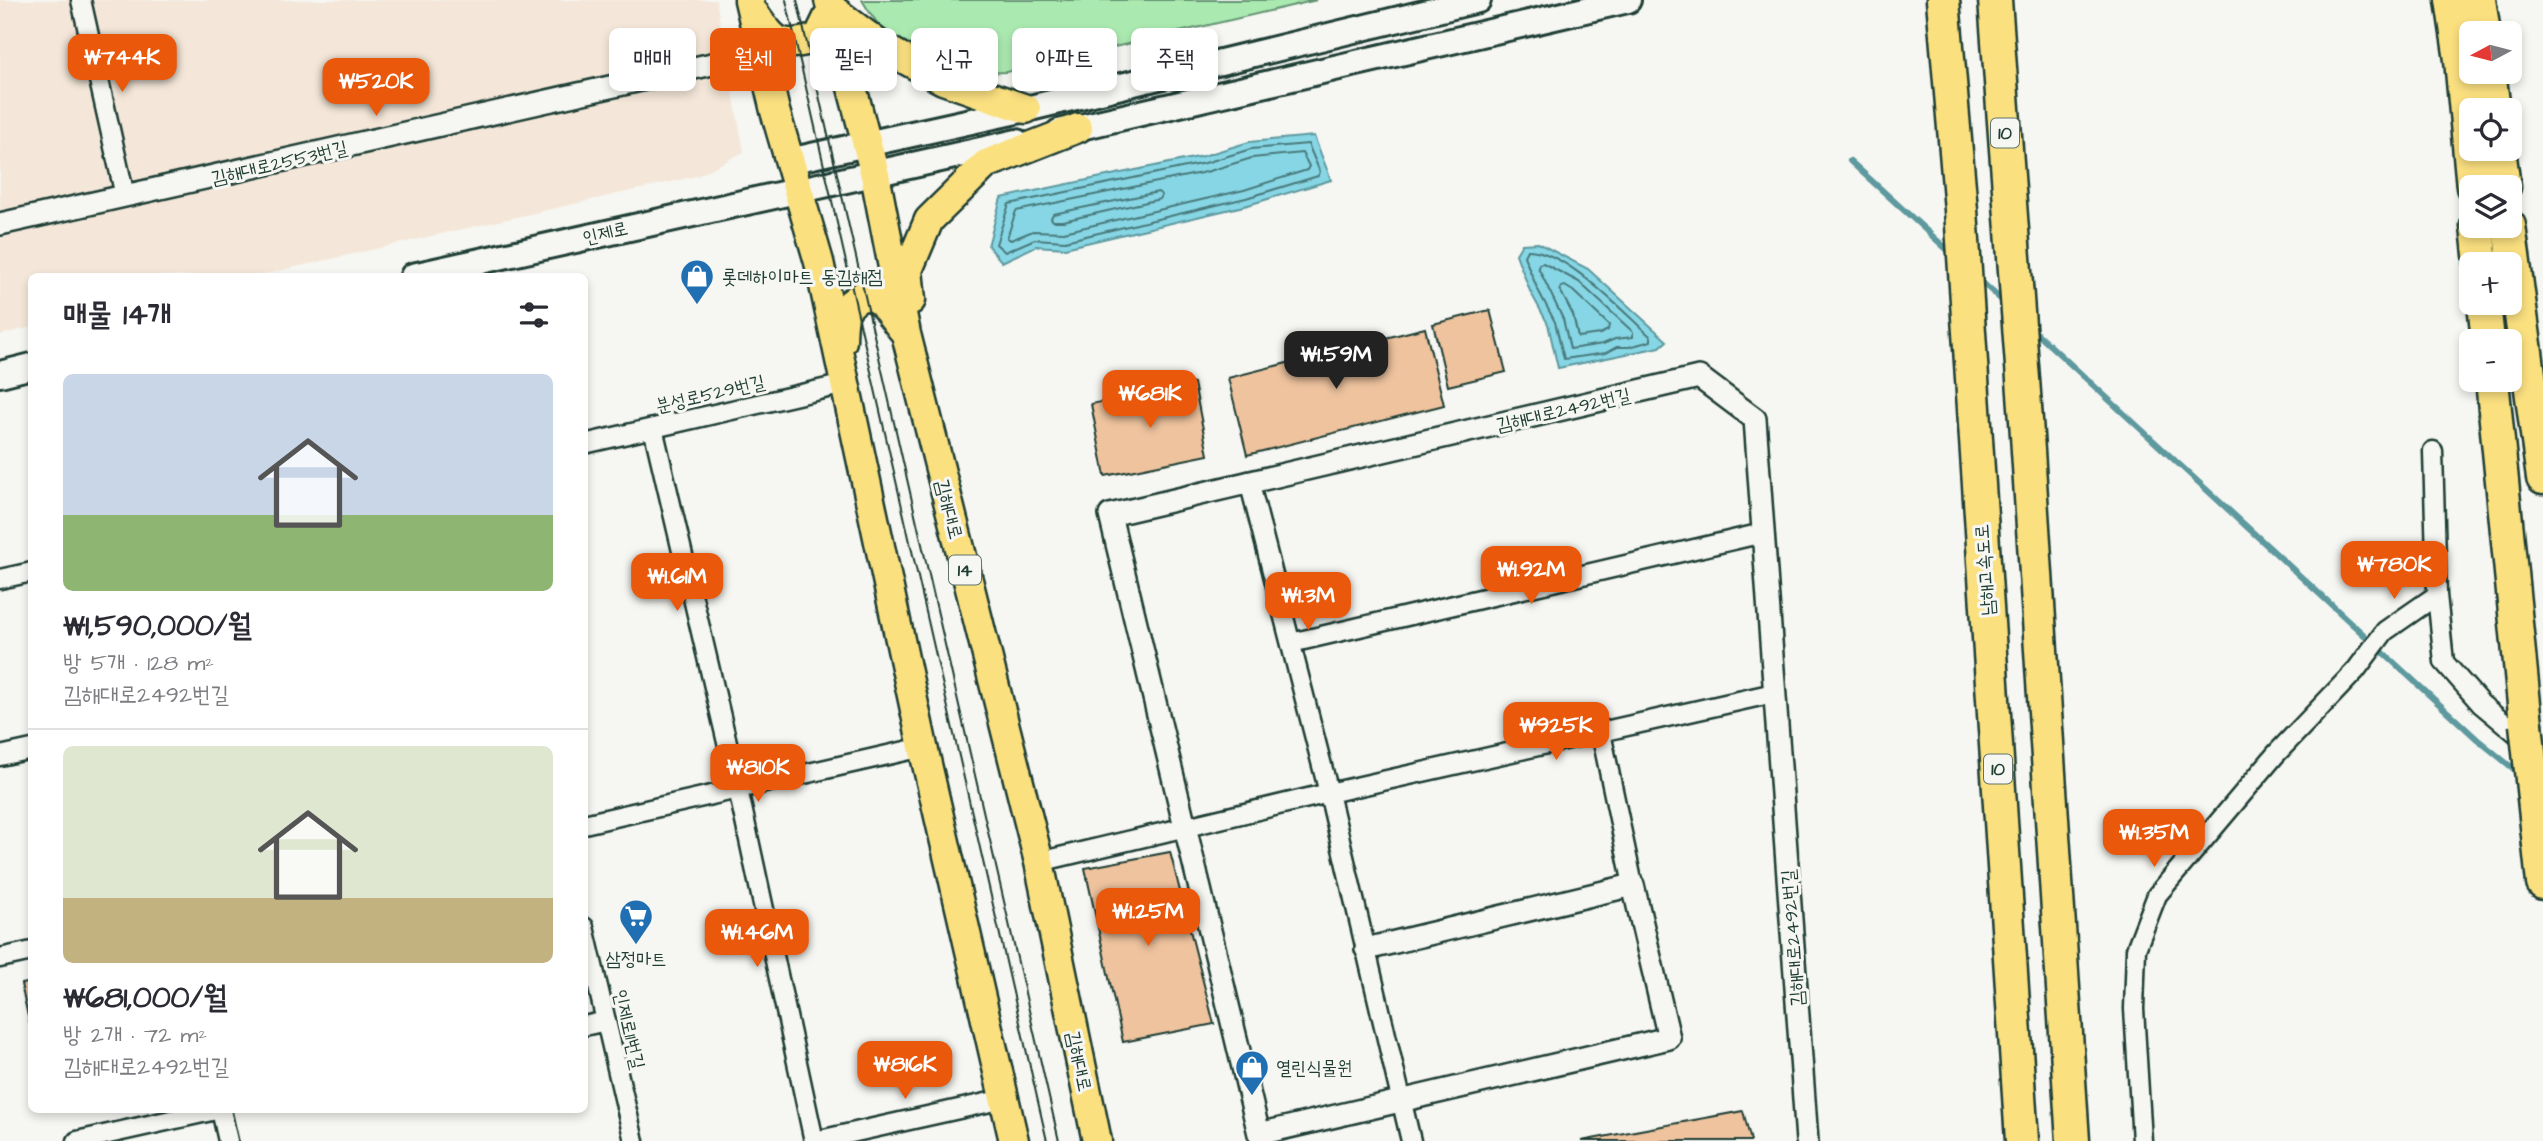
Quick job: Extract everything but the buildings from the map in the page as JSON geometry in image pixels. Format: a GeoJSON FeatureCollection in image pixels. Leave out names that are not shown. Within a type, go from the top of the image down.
{"type":"FeatureCollection","features":[{"type":"Feature","properties":{"kind":"highway"},"geometry":{"type":"LineString","coordinates":[[2444,0],[2459,32]]}},
{"type":"Feature","properties":{"kind":"highway"},"geometry":{"type":"LineString","coordinates":[[2452,0],[2459,21]]}},
{"type":"Feature","properties":{"kind":"highway","name":"10"},"geometry":{"type":"LineString","coordinates":[[1995,1],[2026,420],[2073,1141]]}},
{"type":"Feature","properties":{"kind":"highway","name":"남해고속도로"},"geometry":{"type":"LineString","coordinates":[[1944,8],[1961,210],[2022,1141]]}},
{"type":"Feature","properties":{"kind":"highway"},"geometry":{"type":"LineString","coordinates":[[2473,175],[2475,84]]}},
{"type":"Feature","properties":{"kind":"highway"},"geometry":{"type":"LineString","coordinates":[[2511,238],[2543,478]]}},
{"type":"Feature","properties":{"kind":"highway"},"geometry":{"type":"LineString","coordinates":[[2493,392],[2543,883]]}},
{"type":"Feature","properties":{"kind":"main road"},"geometry":{"type":"LineString","coordinates":[[789,161],[1027,108],[1478,0]]}},
{"type":"Feature","properties":{"kind":"main road","name":"인제로"},"geometry":{"type":"LineString","coordinates":[[437,273],[875,175],[1628,0]]}},
{"type":"Feature","properties":{"kind":"main road"},"geometry":{"type":"LineString","coordinates":[[750,4],[771,37],[791,45],[818,38],[830,5],[881,47],[943,80],[1027,108]]}},
{"type":"Feature","properties":{"kind":"main road"},"geometry":{"type":"LineString","coordinates":[[750,4],[755,28]]}},
{"type":"Feature","properties":{"kind":"main road","name":"김해대로"},"geometry":{"type":"LineString","coordinates":[[830,5],[875,175],[906,334],[1039,862],[1097,1141]]}},
{"type":"Feature","properties":{"kind":"main road"},"geometry":{"type":"LineString","coordinates":[[771,91],[819,262],[923,747],[1014,1141]]}},
{"type":"Feature","properties":{"kind":"main road"},"geometry":{"type":"LineString","coordinates":[[917,379],[908,271],[929,220],[986,164],[1079,128]]}},
{"type":"Feature","properties":{"kind":"main road"},"geometry":{"type":"LineString","coordinates":[[844,376],[843,316],[850,301],[864,295],[879,299],[906,334]]}},
{"type":"Feature","properties":{"kind":"main road"},"geometry":{"type":"LineString","coordinates":[[0,374],[28,367]]}},
{"type":"Feature","properties":{"kind":"street"},"geometry":{"type":"LineString","coordinates":[[81,0],[125,196]]}},
{"type":"Feature","properties":{"kind":"street","name":"김해대로2553번길"},"geometry":{"type":"LineString","coordinates":[[0,224],[710,64]]}},
{"type":"Feature","properties":{"kind":"street","name":"분성로529번길"},"geometry":{"type":"LineString","coordinates":[[588,443],[844,376]]}},
{"type":"Feature","properties":{"kind":"street","name":"김해대로2492번길"},"geometry":{"type":"LineString","coordinates":[[1601,733],[1669,1038],[1259,1134],[1110,515],[1699,377],[1755,419],[1807,1141]]}},
{"type":"Feature","properties":{"kind":"street"},"geometry":{"type":"LineString","coordinates":[[653,428],[738,789],[814,1141],[1004,1099]]}},
{"type":"Feature","properties":{"kind":"street"},"geometry":{"type":"LineString","coordinates":[[2433,451],[2437,595],[2444,662],[2481,704],[2543,755]]}},
{"type":"Feature","properties":{"kind":"street"},"geometry":{"type":"LineString","coordinates":[[1249,481],[1329,793],[1411,1141]]}},
{"type":"Feature","properties":{"kind":"street"},"geometry":{"type":"LineString","coordinates":[[1291,643],[1763,533]]}},
{"type":"Feature","properties":{"kind":"street"},"geometry":{"type":"LineString","coordinates":[[0,579],[28,573]]}},
{"type":"Feature","properties":{"kind":"street"},"geometry":{"type":"LineString","coordinates":[[2142,1141],[2134,1009],[2136,949],[2157,895],[2276,754],[2356,670],[2385,631],[2437,595]]}},
{"type":"Feature","properties":{"kind":"street"},"geometry":{"type":"LineString","coordinates":[[1039,862],[1329,793],[1774,693]]}},
{"type":"Feature","properties":{"kind":"street"},"geometry":{"type":"LineString","coordinates":[[588,823],[923,747]]}},
{"type":"Feature","properties":{"kind":"street"},"geometry":{"type":"LineString","coordinates":[[0,756],[28,749]]}},
{"type":"Feature","properties":{"kind":"street"},"geometry":{"type":"LineString","coordinates":[[1366,949],[1633,885]]}},
{"type":"Feature","properties":{"kind":"street","name":"인제로11번길"},"geometry":{"type":"LineString","coordinates":[[588,944],[634,1141]]}},
{"type":"Feature","properties":{"kind":"street"},"geometry":{"type":"LineString","coordinates":[[0,958],[28,952]]}},
{"type":"Feature","properties":{"kind":"street"},"geometry":{"type":"LineString","coordinates":[[588,1025],[606,1021]]}},
{"type":"Feature","properties":{"kind":"street"},"geometry":{"type":"LineString","coordinates":[[77,1141],[204,1113]]}},
{"type":"Feature","properties":{"kind":"street"},"geometry":{"type":"LineString","coordinates":[[219,1113],[228,1141]]}},
{"type":"Feature","properties":{"kind":"shaded area"},"geometry":{"type":"Polygon","coordinates":[[[0,0],[716,0],[721,28],[710,28],[710,91],[733,91],[744,152],[697,176],[269,273],[28,273],[28,328],[0,335],[0,0]]]}},
{"type":"Feature","properties":{"kind":"green space"},"geometry":{"type":"Polygon","coordinates":[[[862,0],[1317,0],[1196,28],[1131,28],[1131,43],[1117,46],[1117,28],[1012,28],[1012,71],[1007,72],[998,72],[998,28],[911,28],[911,56],[897,44],[897,28],[882,28],[862,0]]]}},
{"type":"Feature","properties":{"kind":"water"},"geometry":{"type":"Polygon","coordinates":[[[1314,136],[1331,180],[1248,205],[1065,248],[1036,246],[1002,262],[988,246],[1001,198],[1203,156],[1249,142],[1314,136]]]}},
{"type":"Feature","properties":{"kind":"water"},"geometry":{"type":"Polygon","coordinates":[[[1538,243],[1588,269],[1667,341],[1660,347],[1558,368],[1548,324],[1530,291],[1516,254],[1522,244],[1538,243]]]}},
{"type":"Feature","properties":{"kind":"waterway"},"geometry":{"type":"LineString","coordinates":[[1850,161],[1952,254]]}},
{"type":"Feature","properties":{"kind":"waterway"},"geometry":{"type":"LineString","coordinates":[[1975,276],[2006,304]]}},
{"type":"Feature","properties":{"kind":"waterway"},"geometry":{"type":"LineString","coordinates":[[2029,326],[2477,739],[2520,774]]}},
{"type":"Feature","properties":{"kind":"tram line"},"geometry":{"type":"LineString","coordinates":[[786,0],[1047,1141]]}},
{"type":"Feature","properties":{"kind":"tram line"},"geometry":{"type":"LineString","coordinates":[[797,0],[1059,1141]]}},
{"type":"Feature","properties":{"kind":"place","name":"롯데하이마트 동김해점"},"geometry":{"type":"Point","coordinates":[697,306]}},
{"type":"Feature","properties":{"kind":"place","name":"삼정마트"},"geometry":{"type":"Point","coordinates":[636,946]}},
{"type":"Feature","properties":{"kind":"place","name":"열린식물원"},"geometry":{"type":"Point","coordinates":[1252,1097]}}]}
